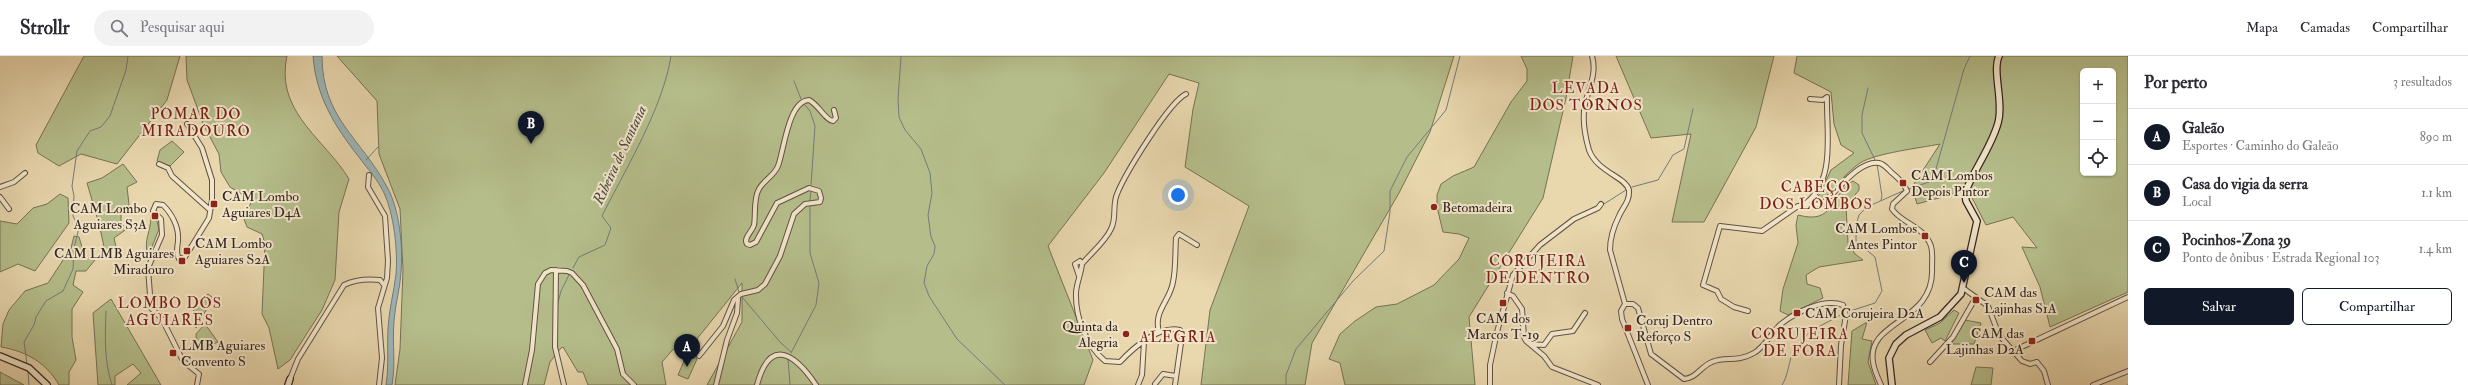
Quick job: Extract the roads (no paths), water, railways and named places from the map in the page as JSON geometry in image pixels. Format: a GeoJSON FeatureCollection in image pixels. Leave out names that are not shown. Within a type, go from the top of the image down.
{"type":"FeatureCollection","features":[{"type":"Feature","properties":{"kind":"main road"},"geometry":{"type":"LineString","coordinates":[[1892,385],[1889,358],[1896,344],[1906,335],[1940,317],[1957,300],[1963,288],[1977,221],[1966,200],[1965,193],[1998,122],[2000,86],[1996,68],[1999,56]]}},
{"type":"Feature","properties":{"kind":"main road"},"geometry":{"type":"LineString","coordinates":[[0,356],[29,368],[47,385]]}},
{"type":"Feature","properties":{"kind":"street"},"geometry":{"type":"LineString","coordinates":[[1592,56],[1595,67],[1584,118],[1589,149],[1594,161],[1602,169],[1624,182],[1629,190],[1624,209],[1619,215],[1610,242],[1610,250],[1625,304],[1621,310],[1622,318],[1648,385]]}},
{"type":"Feature","properties":{"kind":"street"},"geometry":{"type":"LineString","coordinates":[[1175,385],[1182,332],[1178,329],[1159,332],[1144,342],[1136,345],[1120,362],[1111,363],[1100,357],[1086,336],[1076,306],[1079,276],[1082,264],[1111,231],[1115,222],[1117,194],[1132,166],[1175,103],[1186,94]]}},
{"type":"Feature","properties":{"kind":"street"},"geometry":{"type":"LineString","coordinates":[[1803,205],[1815,196],[1830,147],[1826,131],[1827,97],[1823,100],[1810,99]]}},
{"type":"Feature","properties":{"kind":"street"},"geometry":{"type":"LineString","coordinates":[[699,356],[723,326],[734,300],[738,299],[741,294],[758,290],[765,284],[780,256],[796,211],[805,204],[817,203],[821,198],[821,195],[816,189],[809,188],[780,201],[775,206],[756,242],[750,245],[747,244],[746,238],[754,224],[758,191],[777,168],[783,141],[796,108],[802,102],[809,100],[819,106],[828,119],[833,121],[836,118],[834,110]]}},
{"type":"Feature","properties":{"kind":"street"},"geometry":{"type":"LineString","coordinates":[[187,124],[200,142],[211,175],[209,218],[184,259],[177,256],[178,230],[173,218],[163,205],[156,204],[154,211],[161,219],[162,235],[148,268],[151,305],[162,320],[177,353],[183,361],[199,374],[197,385]]}},
{"type":"Feature","properties":{"kind":"street"},"geometry":{"type":"LineString","coordinates":[[1748,311],[1734,307],[1721,299],[1717,291],[1703,286],[1720,226],[1762,231],[1798,206],[1816,206],[1822,204],[1841,182],[1867,166],[1878,163],[1883,165],[1907,190],[1893,204],[1892,211],[1913,224],[1929,243],[1933,276],[1927,296],[1920,306],[1906,318],[1885,330],[1874,349],[1873,362],[1881,385]]}},
{"type":"Feature","properties":{"kind":"street"},"geometry":{"type":"LineString","coordinates":[[159,164],[168,168],[172,176],[210,210]]}},
{"type":"Feature","properties":{"kind":"street"},"geometry":{"type":"LineString","coordinates":[[0,187],[14,182],[25,173]]}},
{"type":"Feature","properties":{"kind":"street"},"geometry":{"type":"LineString","coordinates":[[370,175],[368,187],[385,216],[388,268],[378,308],[382,358],[379,385]]}},
{"type":"Feature","properties":{"kind":"street"},"geometry":{"type":"LineString","coordinates":[[0,197],[9,209]]}},
{"type":"Feature","properties":{"kind":"street"},"geometry":{"type":"LineString","coordinates":[[1490,385],[1490,365],[1507,293],[1513,275],[1540,245],[1574,219],[1598,208],[1601,204]]}},
{"type":"Feature","properties":{"kind":"street"},"geometry":{"type":"LineString","coordinates":[[1159,332],[1157,324],[1159,311],[1173,283],[1176,238],[1179,234],[1197,245]]}},
{"type":"Feature","properties":{"kind":"street"},"geometry":{"type":"LineString","coordinates":[[1079,276],[1075,263],[1081,261],[1082,264]]}},
{"type":"Feature","properties":{"kind":"street"},"geometry":{"type":"LineString","coordinates":[[556,270],[555,347],[564,385]]}},
{"type":"Feature","properties":{"kind":"street"},"geometry":{"type":"LineString","coordinates":[[525,385],[532,350],[538,284],[545,273],[556,270],[572,273],[582,285],[617,349],[623,374],[634,385]]}},
{"type":"Feature","properties":{"kind":"street"},"geometry":{"type":"LineString","coordinates":[[289,382],[298,359],[344,285],[350,282],[380,280],[384,285]]}},
{"type":"Feature","properties":{"kind":"street"},"geometry":{"type":"LineString","coordinates":[[1963,288],[1988,306],[1999,335],[2026,363],[2037,362],[2044,370],[2048,385]]}},
{"type":"Feature","properties":{"kind":"street"},"geometry":{"type":"LineString","coordinates":[[1507,293],[1513,296],[1522,309],[1524,337],[1552,367],[1598,385]]}},
{"type":"Feature","properties":{"kind":"street"},"geometry":{"type":"LineString","coordinates":[[2013,351],[2128,296]]}},
{"type":"Feature","properties":{"kind":"street"},"geometry":{"type":"LineString","coordinates":[[1930,362],[1953,337],[1976,297]]}},
{"type":"Feature","properties":{"kind":"street"},"geometry":{"type":"LineString","coordinates":[[716,385],[727,340],[737,313],[738,299]]}},
{"type":"Feature","properties":{"kind":"street"},"geometry":{"type":"LineString","coordinates":[[1625,304],[1633,304],[1638,308],[1651,354],[1684,379],[1694,376],[1712,361],[1735,360],[1753,354],[1763,346],[1781,324],[1818,304],[1829,302],[1843,305],[1846,312],[1841,345],[1839,385]]}},
{"type":"Feature","properties":{"kind":"street"},"geometry":{"type":"LineString","coordinates":[[1530,344],[1544,345],[1552,334],[1573,331],[1585,313]]}},
{"type":"Feature","properties":{"kind":"street"},"geometry":{"type":"LineString","coordinates":[[1138,385],[1142,375],[1144,342]]}},
{"type":"Feature","properties":{"kind":"street"},"geometry":{"type":"LineString","coordinates":[[757,385],[764,365],[772,358],[790,356],[808,373],[816,385]]}},
{"type":"Feature","properties":{"kind":"street"},"geometry":{"type":"LineString","coordinates":[[2093,385],[2128,372]]}},
{"type":"Feature","properties":{"kind":"street"},"geometry":{"type":"LineString","coordinates":[[1155,384],[1163,374],[1176,376]]}},
{"type":"Feature","properties":{"kind":"water"},"geometry":{"type":"Polygon","coordinates":[[[313,56],[322,56],[328,96],[345,126],[377,170],[387,187],[398,217],[402,263],[394,321],[394,369],[392,385],[386,385],[390,307],[396,274],[396,244],[393,222],[384,193],[379,183],[341,133],[322,97],[315,71],[313,56]]]}},
{"type":"Feature","properties":{"kind":"waterway"},"geometry":{"type":"LineString","coordinates":[[27,364],[24,342],[34,325],[36,317],[46,301],[63,291],[73,269],[74,248],[78,226],[73,216],[74,196],[72,186],[77,151],[90,131],[101,127],[110,116],[126,70],[128,56]]}},
{"type":"Feature","properties":{"kind":"waterway","name":"Ribeira de Santana"},"geometry":{"type":"LineString","coordinates":[[573,268],[579,257],[605,245],[611,228],[602,216],[652,117],[667,76],[671,56]]}},
{"type":"Feature","properties":{"kind":"waterway"},"geometry":{"type":"LineString","coordinates":[[901,56],[898,99],[899,117],[905,130],[921,149],[930,173],[932,193],[928,215],[931,237],[935,246],[934,254],[927,266],[924,283],[929,296],[957,339],[1005,385]]}},
{"type":"Feature","properties":{"kind":"waterway"},"geometry":{"type":"LineString","coordinates":[[1286,385],[1286,375],[1296,349],[1353,281],[1384,251],[1390,212],[1390,191],[1407,157],[1446,110],[1460,56]]}},
{"type":"Feature","properties":{"kind":"waterway"},"geometry":{"type":"LineString","coordinates":[[1909,189],[1929,182],[1934,176],[1964,69],[1970,56]]}},
{"type":"Feature","properties":{"kind":"waterway"},"geometry":{"type":"LineString","coordinates":[[794,81],[801,99]]}},
{"type":"Feature","properties":{"kind":"waterway"},"geometry":{"type":"LineString","coordinates":[[1868,88],[1862,115],[1862,133],[1876,162]]}},
{"type":"Feature","properties":{"kind":"waterway"},"geometry":{"type":"LineString","coordinates":[[804,104],[810,111],[815,126],[811,185]]}},
{"type":"Feature","properties":{"kind":"waterway"},"geometry":{"type":"LineString","coordinates":[[1632,187],[1658,180],[1673,155],[1684,149],[1693,109]]}},
{"type":"Feature","properties":{"kind":"waterway"},"geometry":{"type":"LineString","coordinates":[[366,160],[378,147]]}},
{"type":"Feature","properties":{"kind":"waterway"},"geometry":{"type":"LineString","coordinates":[[1877,164],[1882,196],[1881,200]]}},
{"type":"Feature","properties":{"kind":"waterway"},"geometry":{"type":"LineString","coordinates":[[1604,204],[1626,190]]}},
{"type":"Feature","properties":{"kind":"waterway"},"geometry":{"type":"LineString","coordinates":[[1847,312],[1875,303],[1882,291],[1875,257],[1856,241],[1856,225],[1859,215],[1867,207],[1905,190]]}},
{"type":"Feature","properties":{"kind":"waterway"},"geometry":{"type":"LineString","coordinates":[[810,200],[811,191]]}},
{"type":"Feature","properties":{"kind":"waterway"},"geometry":{"type":"LineString","coordinates":[[791,353],[816,305],[819,283],[810,253],[810,206]]}},
{"type":"Feature","properties":{"kind":"waterway"},"geometry":{"type":"LineString","coordinates":[[1576,216],[1595,207]]}},
{"type":"Feature","properties":{"kind":"waterway"},"geometry":{"type":"LineString","coordinates":[[1515,265],[1534,249]]}},
{"type":"Feature","properties":{"kind":"waterway","name":"Ribeira de Santana"},"geometry":{"type":"LineString","coordinates":[[557,306],[561,291],[569,275]]}},
{"type":"Feature","properties":{"kind":"waterway"},"geometry":{"type":"LineString","coordinates":[[735,279],[739,292]]}},
{"type":"Feature","properties":{"kind":"waterway"},"geometry":{"type":"LineString","coordinates":[[742,297],[780,342],[791,352]]}},
{"type":"Feature","properties":{"kind":"waterway"},"geometry":{"type":"LineString","coordinates":[[106,311],[106,358],[112,385]]}},
{"type":"Feature","properties":{"kind":"waterway"},"geometry":{"type":"LineString","coordinates":[[1782,385],[1786,378],[1792,355],[1802,340],[1814,330],[1844,313]]}},
{"type":"Feature","properties":{"kind":"waterway"},"geometry":{"type":"LineString","coordinates":[[788,359],[790,385]]}},
{"type":"Feature","properties":{"kind":"waterway"},"geometry":{"type":"LineString","coordinates":[[28,371],[29,385]]}},
{"type":"Feature","properties":{"kind":"place","name":"Casa do vigia da serra"},"geometry":{"type":"Point","coordinates":[531,144]}},
{"type":"Feature","properties":{"kind":"place","name":"CAM Lombos Depois Pintor"},"geometry":{"type":"Point","coordinates":[1903,183]}},
{"type":"Feature","properties":{"kind":"place","name":"CAM Lombo Aguiares D4A"},"geometry":{"type":"Point","coordinates":[214,204]}},
{"type":"Feature","properties":{"kind":"place","name":"Betomadeira"},"geometry":{"type":"Point","coordinates":[1434,207]}},
{"type":"Feature","properties":{"kind":"place","name":"CAM Lombo Aguiares S3A"},"geometry":{"type":"Point","coordinates":[155,216]}},
{"type":"Feature","properties":{"kind":"place","name":"CAM Lombos Antes Pintor"},"geometry":{"type":"Point","coordinates":[1925,236]}},
{"type":"Feature","properties":{"kind":"place","name":"CAM Lombo Aguiares S2A"},"geometry":{"type":"Point","coordinates":[187,251]}},
{"type":"Feature","properties":{"kind":"place","name":"CAM LMB Aguiares Miradouro"},"geometry":{"type":"Point","coordinates":[182,261]}},
{"type":"Feature","properties":{"kind":"place","name":"Pocinhos-Zona 39"},"geometry":{"type":"Point","coordinates":[1964,283]}},
{"type":"Feature","properties":{"kind":"place","name":"CAM das Lajinhas S1A"},"geometry":{"type":"Point","coordinates":[1976,300]}},
{"type":"Feature","properties":{"kind":"place","name":"CAM dos Marcos T-19"},"geometry":{"type":"Point","coordinates":[1503,303]}},
{"type":"Feature","properties":{"kind":"place","name":"CAM Corujeira D2A"},"geometry":{"type":"Point","coordinates":[1797,313]}},
{"type":"Feature","properties":{"kind":"place","name":"Coruj Dentro Reforço S"},"geometry":{"type":"Point","coordinates":[1628,328]}},
{"type":"Feature","properties":{"kind":"place","name":"Quinta da Alegria"},"geometry":{"type":"Point","coordinates":[1126,334]}},
{"type":"Feature","properties":{"kind":"place","name":"CAM das Lajinhas D2A"},"geometry":{"type":"Point","coordinates":[2032,341]}},
{"type":"Feature","properties":{"kind":"place","name":"LMB Aguiares Convento S"},"geometry":{"type":"Point","coordinates":[173,353]}},
{"type":"Feature","properties":{"kind":"place","name":"Galeão"},"geometry":{"type":"Point","coordinates":[687,367]}},
{"type":"Feature","properties":{"kind":"district","name":"LEVADA DOS TORNOS"},"geometry":{"type":"Point","coordinates":[1586,96]}},
{"type":"Feature","properties":{"kind":"district","name":"POMAR DO MIRADOURO"},"geometry":{"type":"Point","coordinates":[196,122]}},
{"type":"Feature","properties":{"kind":"district","name":"CABEÇO DOS LOMBOS"},"geometry":{"type":"Point","coordinates":[1816,196]}},
{"type":"Feature","properties":{"kind":"district","name":"CORUJEIRA DE DENTRO"},"geometry":{"type":"Point","coordinates":[1538,270]}},
{"type":"Feature","properties":{"kind":"district","name":"LOMBO DOS AGUIARES"},"geometry":{"type":"Point","coordinates":[170,312]}},
{"type":"Feature","properties":{"kind":"district","name":"ALEGRIA"},"geometry":{"type":"Point","coordinates":[1178,337]}},
{"type":"Feature","properties":{"kind":"district","name":"CORUJEIRA DE FORA"},"geometry":{"type":"Point","coordinates":[1800,342]}}]}
